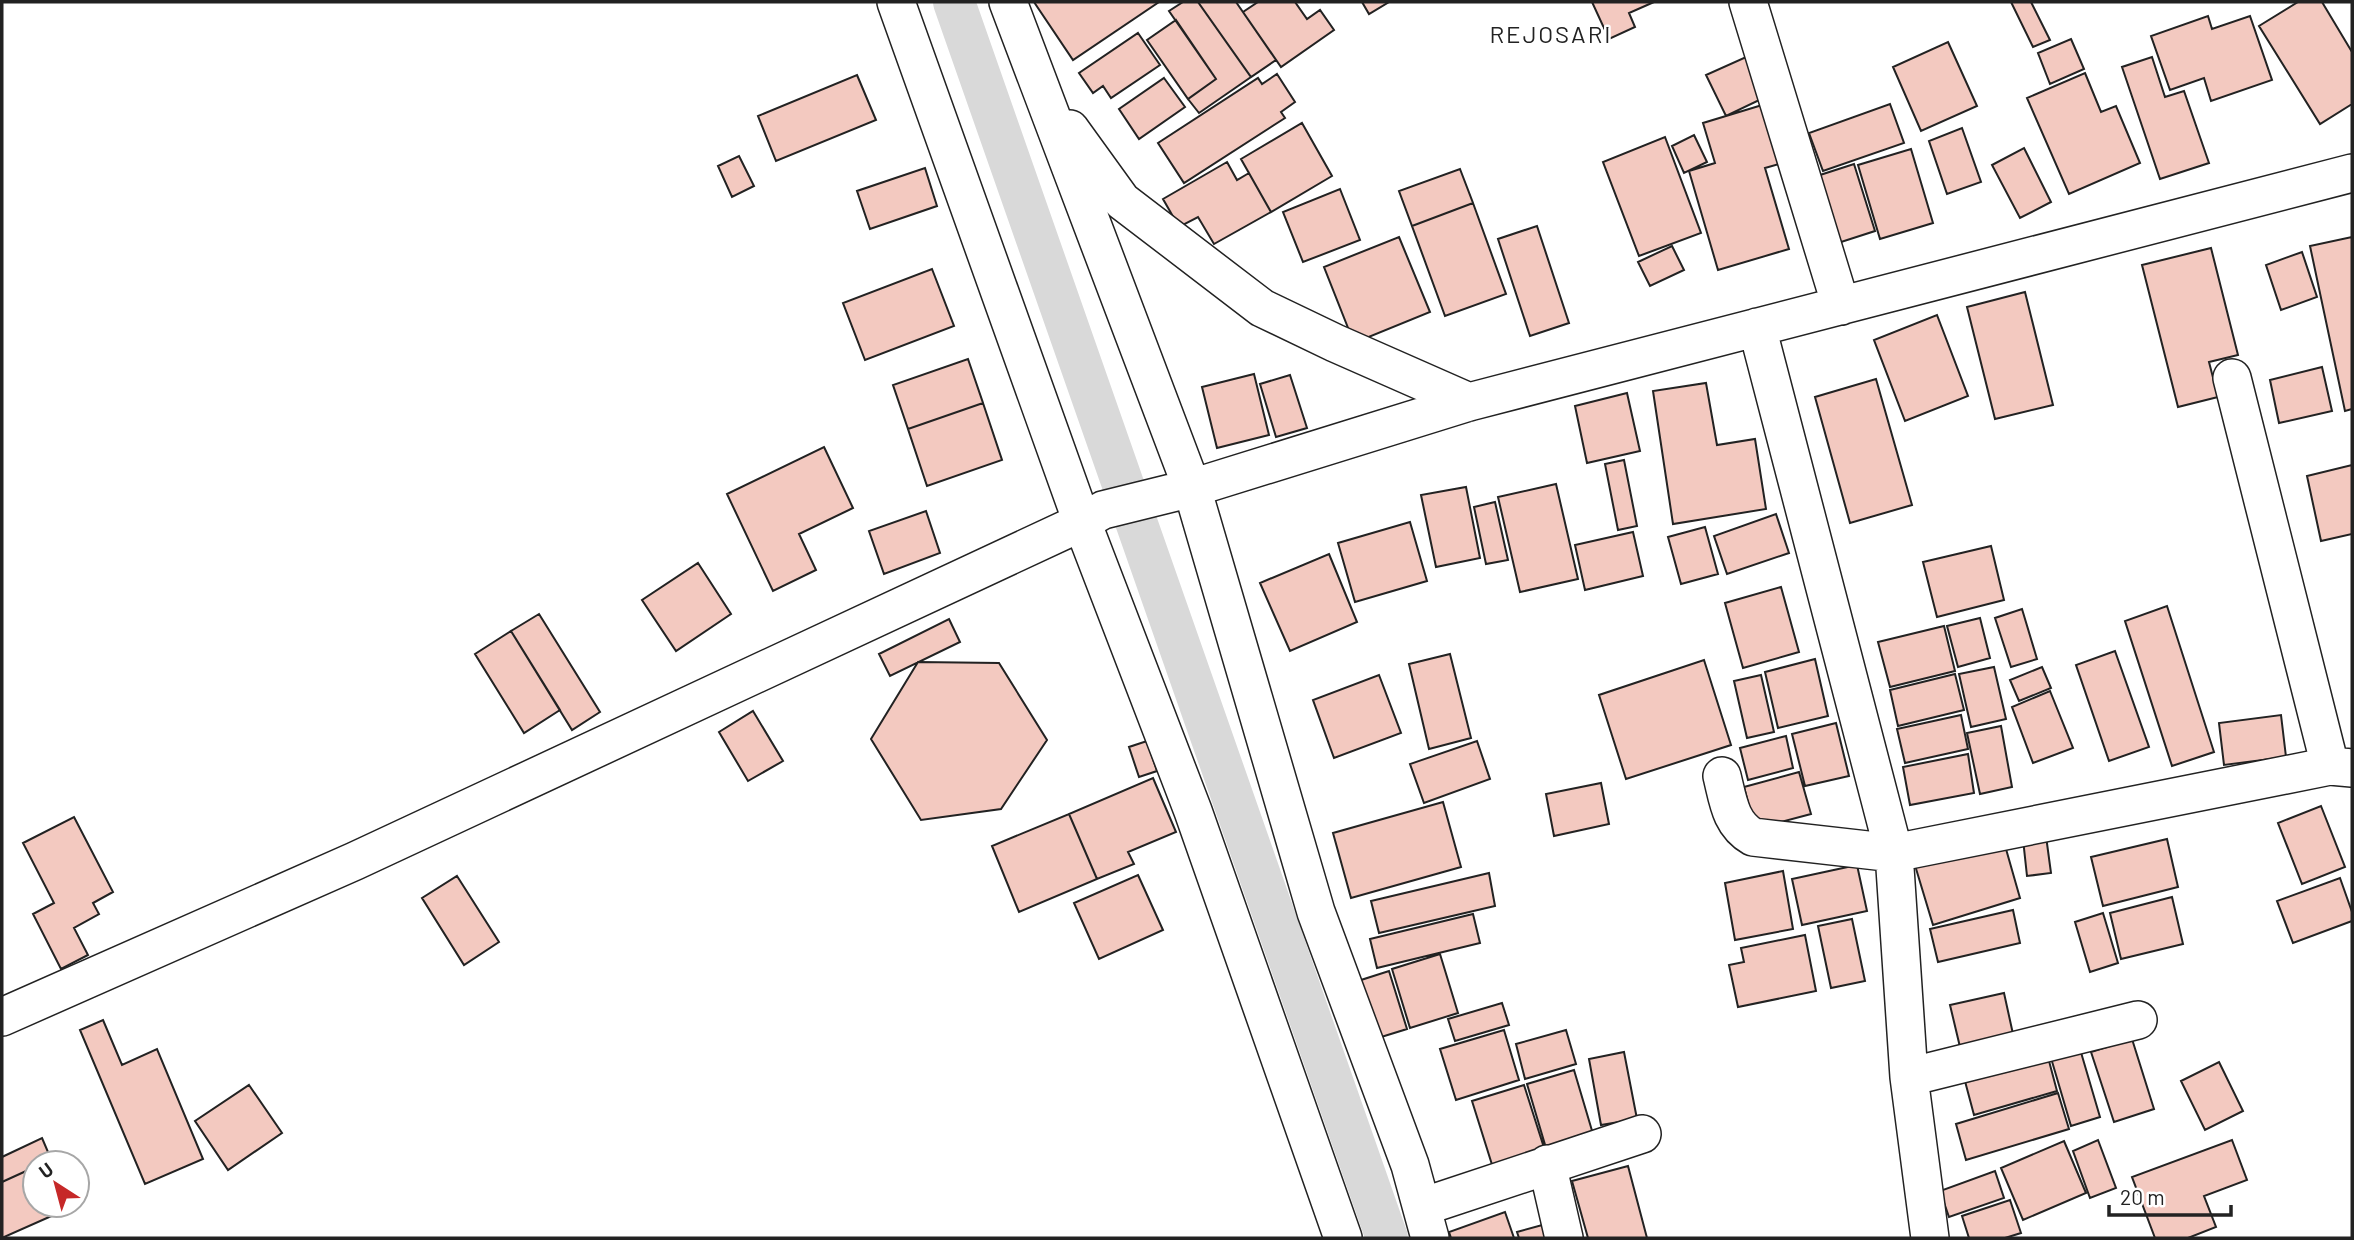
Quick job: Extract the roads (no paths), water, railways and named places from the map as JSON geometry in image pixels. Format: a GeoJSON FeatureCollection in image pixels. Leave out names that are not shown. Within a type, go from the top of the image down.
{"type":"FeatureCollection","features":[{"type":"Feature","properties":{"kind":"street"},"geometry":{"type":"LineString","coordinates":[[896,2],[1092,516],[1343,1238]]}},
{"type":"Feature","properties":{"kind":"street"},"geometry":{"type":"LineString","coordinates":[[1008,2],[1042,92],[1179,491],[1316,912],[1410,1165],[1426,1222],[1547,1164],[1642,1134]]}},
{"type":"Feature","properties":{"kind":"street"},"geometry":{"type":"LineString","coordinates":[[1748,2],[1841,306]]}},
{"type":"Feature","properties":{"kind":"street"},"geometry":{"type":"LineString","coordinates":[[1042,92],[1122,201],[1262,308],[1469,401]]}},
{"type":"Feature","properties":{"kind":"street"},"geometry":{"type":"LineString","coordinates":[[2,1017],[367,855],[1092,516],[1469,401],[2352,173]]}},
{"type":"Feature","properties":{"kind":"street"},"geometry":{"type":"LineString","coordinates":[[1757,327],[1894,853],[1909,1077],[1930,1238]]}},
{"type":"Feature","properties":{"kind":"street"},"geometry":{"type":"LineString","coordinates":[[1722,776],[1732,818],[1745,833],[1753,837],[1894,853],[2341,767],[2232,378]]}},
{"type":"Feature","properties":{"kind":"street"},"geometry":{"type":"LineString","coordinates":[[1909,1077],[2138,1020]]}},
{"type":"Feature","properties":{"kind":"street"},"geometry":{"type":"LineString","coordinates":[[1547,1164],[1564,1238]]}},
{"type":"Feature","properties":{"kind":"waterway"},"geometry":{"type":"LineString","coordinates":[[954,2],[1387,1238]]}},
{"type":"Feature","properties":{"kind":"district","name":"REJOSARI"},"geometry":{"type":"Point","coordinates":[1551,35]}}]}
